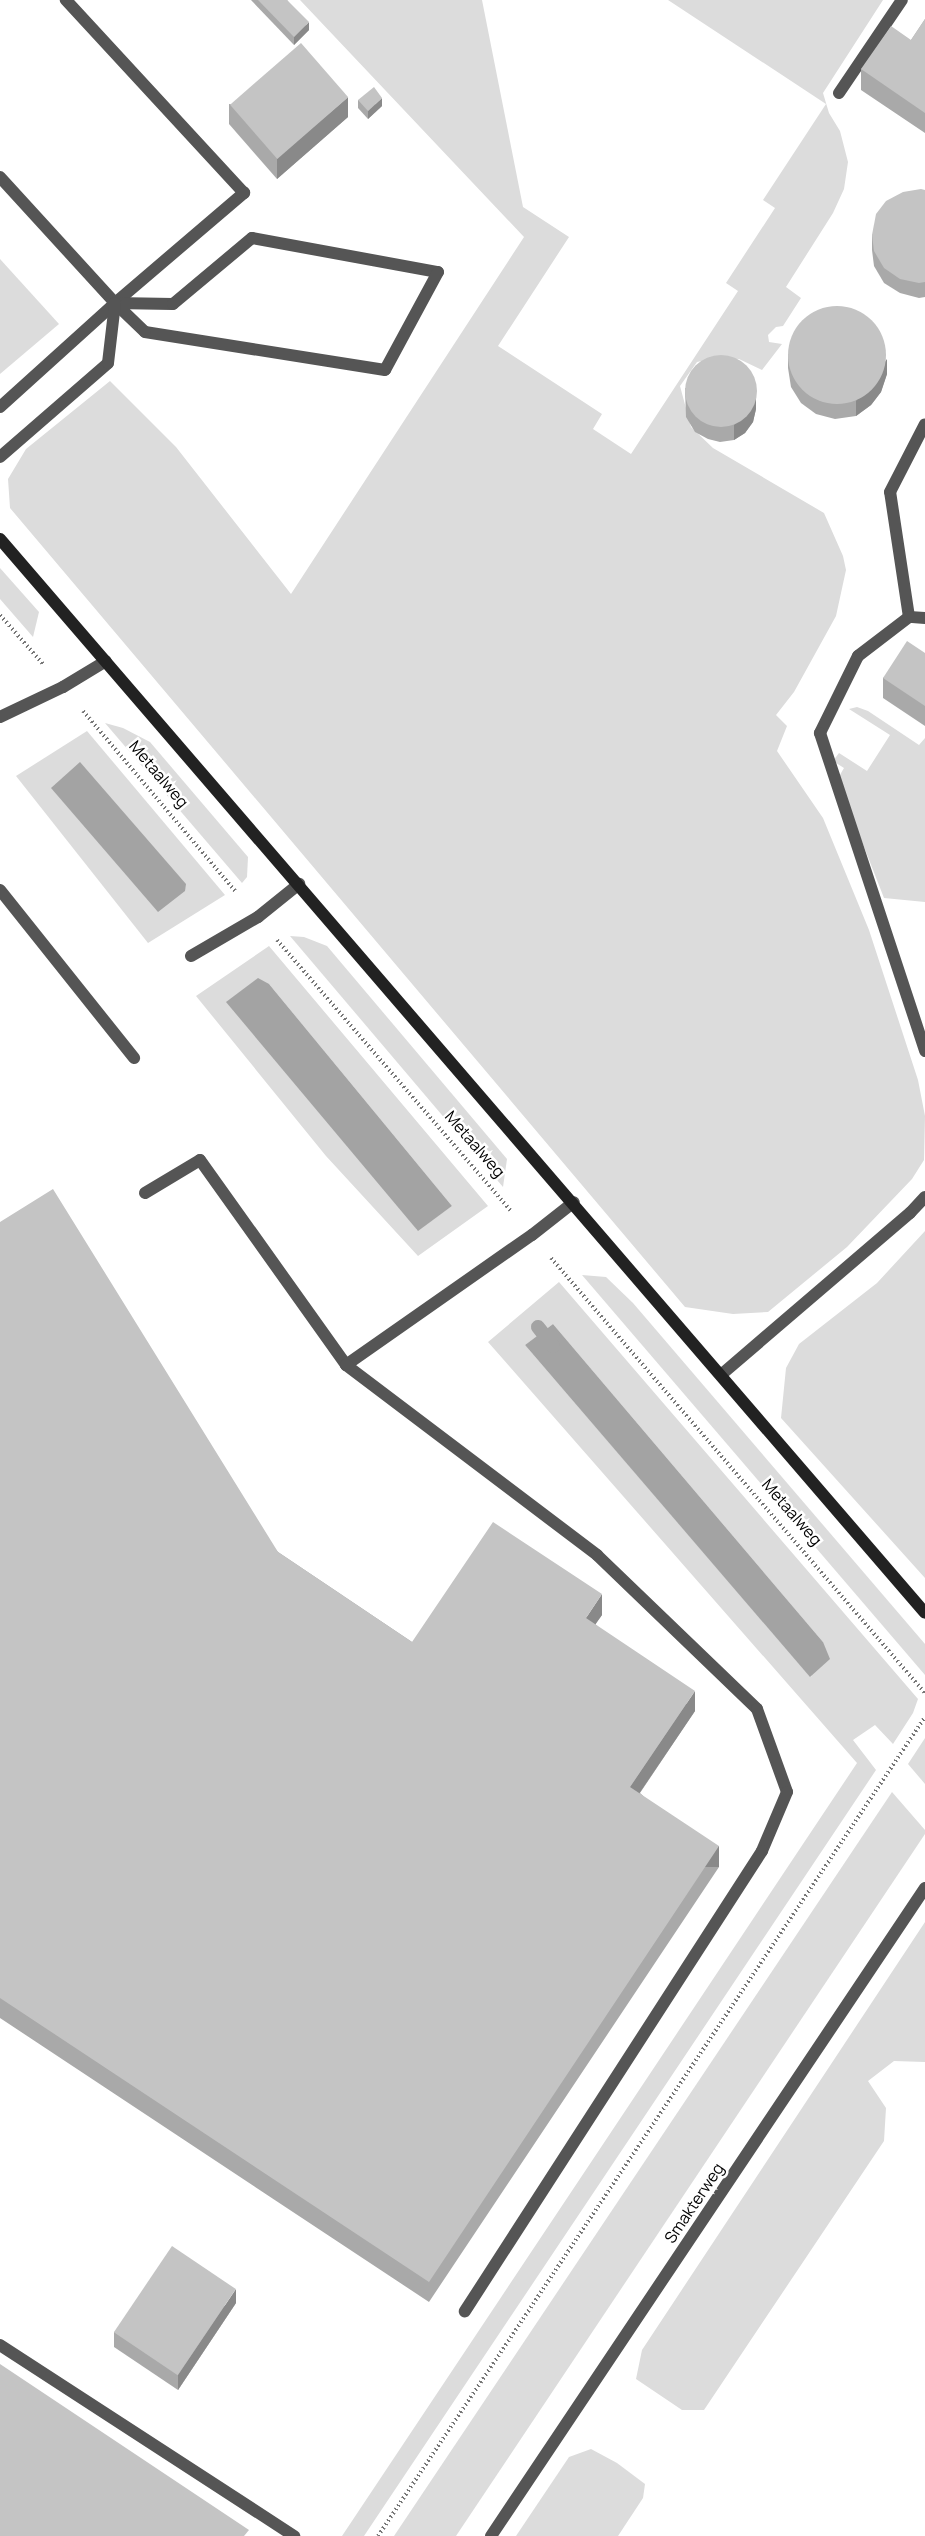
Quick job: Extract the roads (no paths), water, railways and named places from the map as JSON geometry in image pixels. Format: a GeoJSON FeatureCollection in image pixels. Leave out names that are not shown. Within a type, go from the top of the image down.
{"type":"FeatureCollection","features":[{"type":"Feature","properties":{"kind":"street"},"geometry":{"type":"LineString","coordinates":[[0,407],[115,303],[244,193],[66,0]]}},
{"type":"Feature","properties":{"kind":"street"},"geometry":{"type":"LineString","coordinates":[[839,93],[902,0]]}},
{"type":"Feature","properties":{"kind":"street"},"geometry":{"type":"LineString","coordinates":[[0,177],[115,303],[145,332],[385,370],[438,272],[252,238],[173,304],[115,303]]}},
{"type":"Feature","properties":{"kind":"street"},"geometry":{"type":"LineString","coordinates":[[0,457],[108,363],[115,303]]}},
{"type":"Feature","properties":{"kind":"street"},"geometry":{"type":"LineString","coordinates":[[909,617],[890,492],[925,424]]}},
{"type":"Feature","properties":{"kind":"street","name":"Metaalweg"},"geometry":{"type":"LineString","coordinates":[[0,539],[722,1374],[925,1613]]}},
{"type":"Feature","properties":{"kind":"street"},"geometry":{"type":"LineString","coordinates":[[925,618],[909,617],[858,656],[820,734],[925,1051]]}},
{"type":"Feature","properties":{"kind":"street"},"geometry":{"type":"LineString","coordinates":[[0,717],[63,687],[106,661]]}},
{"type":"Feature","properties":{"kind":"street"},"geometry":{"type":"LineString","coordinates":[[191,956],[258,917],[299,884]]}},
{"type":"Feature","properties":{"kind":"street"},"geometry":{"type":"LineString","coordinates":[[0,890],[134,1058]]}},
{"type":"Feature","properties":{"kind":"street"},"geometry":{"type":"LineString","coordinates":[[145,1193],[200,1160],[346,1365],[597,1555],[757,1709],[787,1792],[762,1851],[465,2312]]}},
{"type":"Feature","properties":{"kind":"street"},"geometry":{"type":"LineString","coordinates":[[722,1374],[910,1213],[925,1197]]}},
{"type":"Feature","properties":{"kind":"street"},"geometry":{"type":"LineString","coordinates":[[346,1365],[532,1235],[573,1202]]}},
{"type":"Feature","properties":{"kind":"street","name":"Smakterweg"},"geometry":{"type":"LineString","coordinates":[[491,2536],[925,1888]]}},
{"type":"Feature","properties":{"kind":"street"},"geometry":{"type":"LineString","coordinates":[[0,2344],[294,2536]]}},
{"type":"Feature","properties":{"kind":"waterway"},"geometry":{"type":"LineString","coordinates":[[538,1327],[553,1346]]}}]}
